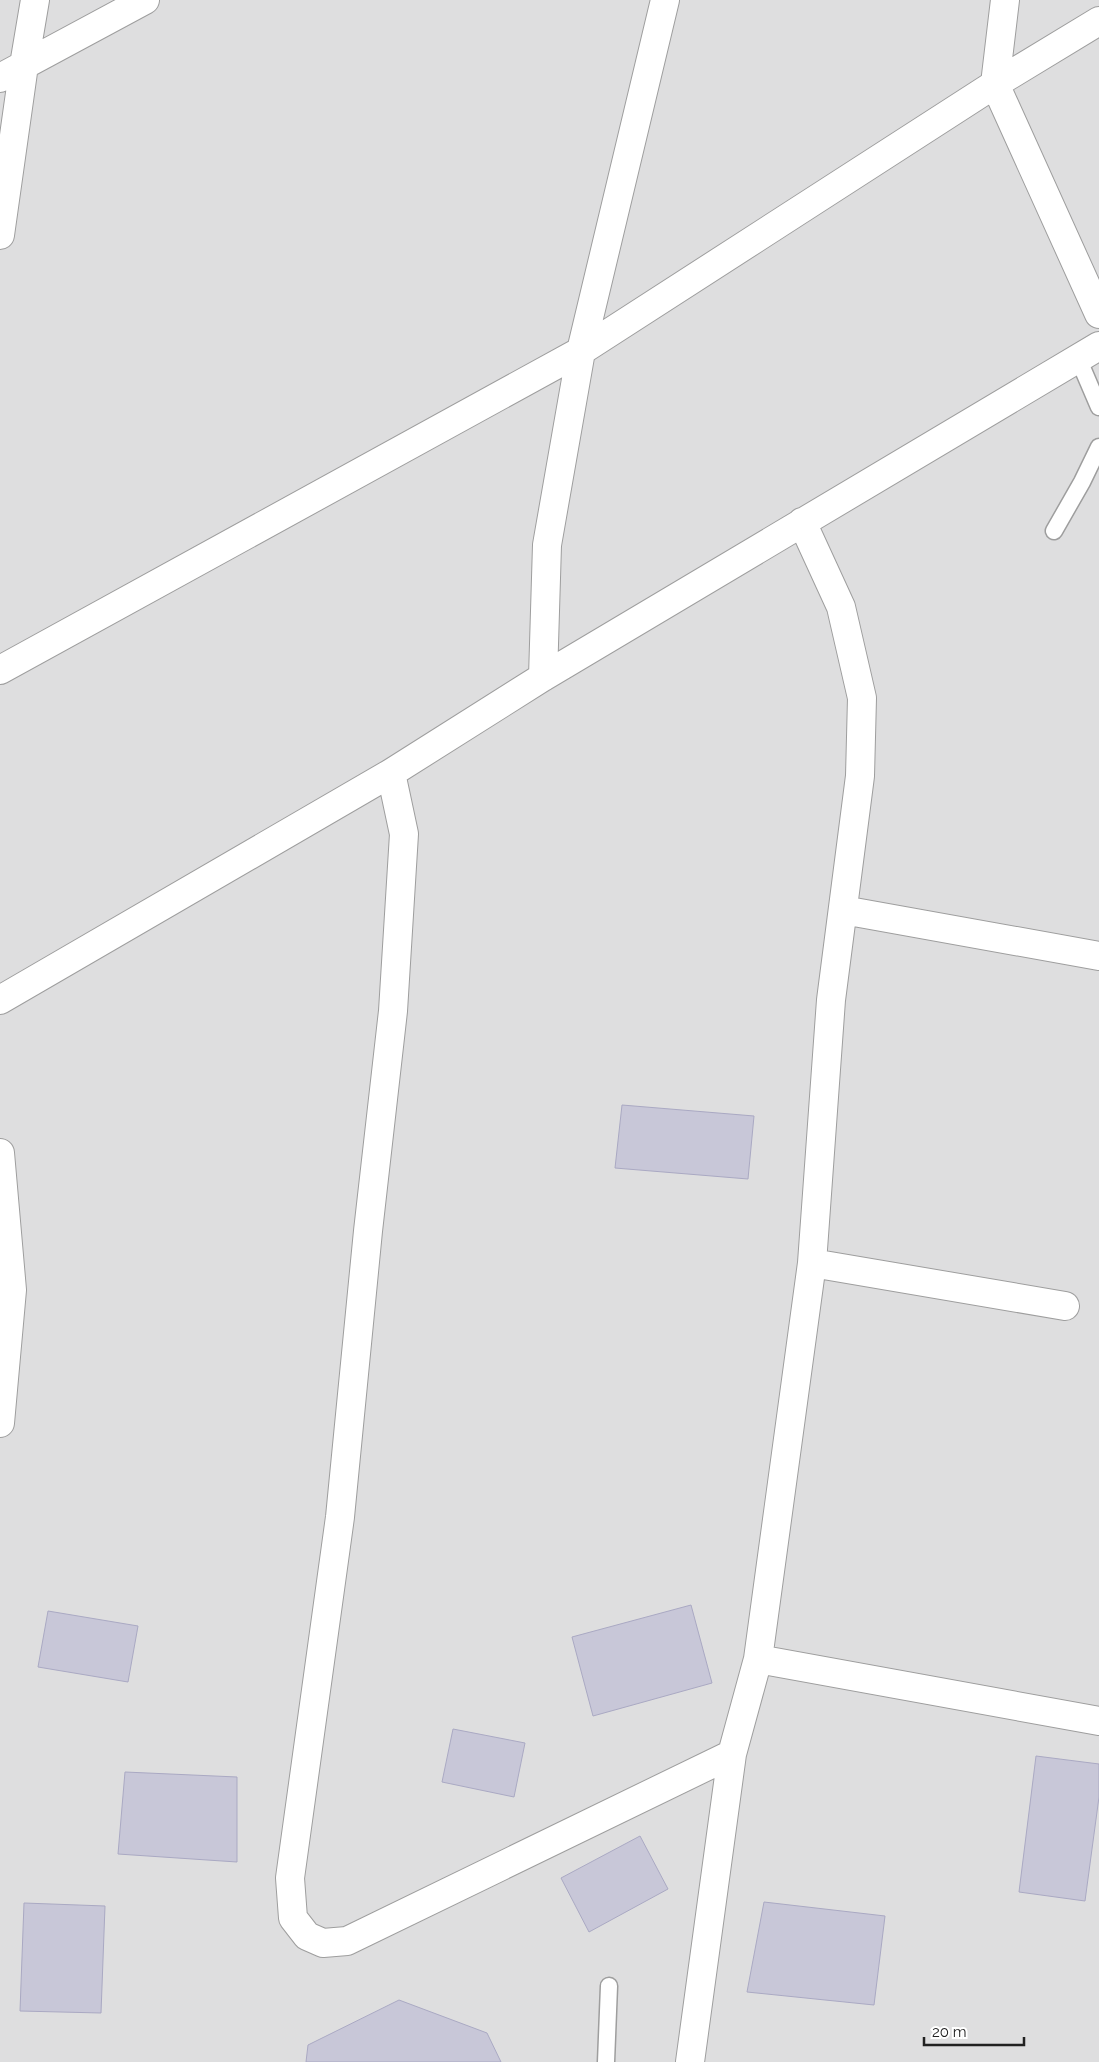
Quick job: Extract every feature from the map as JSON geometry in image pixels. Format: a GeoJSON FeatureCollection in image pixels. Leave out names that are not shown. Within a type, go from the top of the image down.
{"type":"FeatureCollection","features":[{"type":"Feature","properties":{"kind":"street"},"geometry":{"type":"LineString","coordinates":[[0,235],[24,65],[36,0]]}},
{"type":"Feature","properties":{"kind":"street"},"geometry":{"type":"LineString","coordinates":[[0,78],[145,0]]}},
{"type":"Feature","properties":{"kind":"street"},"geometry":{"type":"LineString","coordinates":[[543,678],[547,545],[581,351],[665,0]]}},
{"type":"Feature","properties":{"kind":"street"},"geometry":{"type":"LineString","coordinates":[[1005,0],[995,84],[1099,314]]}},
{"type":"Feature","properties":{"kind":"street"},"geometry":{"type":"LineString","coordinates":[[0,670],[581,351],[995,84],[1099,21]]}},
{"type":"Feature","properties":{"kind":"street"},"geometry":{"type":"LineString","coordinates":[[0,1000],[391,773],[543,678],[1089,352]]}},
{"type":"Feature","properties":{"kind":"street"},"geometry":{"type":"LineString","coordinates":[[690,2062],[732,1754],[758,1659],[812,1263],[830,1000],[860,776],[862,698],[840,607],[802,522]]}},
{"type":"Feature","properties":{"kind":"street"},"geometry":{"type":"LineString","coordinates":[[391,773],[404,834],[393,1011],[368,1231],[340,1517],[290,1878],[293,1918],[307,1936],[323,1942],[347,1942],[732,1754]]}},
{"type":"Feature","properties":{"kind":"street"},"geometry":{"type":"LineString","coordinates":[[843,910],[1099,956]]}},
{"type":"Feature","properties":{"kind":"street"},"geometry":{"type":"LineString","coordinates":[[0,1153],[12,1290],[0,1423]]}},
{"type":"Feature","properties":{"kind":"street"},"geometry":{"type":"LineString","coordinates":[[812,1263],[1064,1306]]}},
{"type":"Feature","properties":{"kind":"street"},"geometry":{"type":"LineString","coordinates":[[758,1659],[1099,1721]]}},
{"type":"Feature","properties":{"kind":"lane"},"geometry":{"type":"LineString","coordinates":[[1089,352],[1099,407]]}},
{"type":"Feature","properties":{"kind":"lane"},"geometry":{"type":"LineString","coordinates":[[1054,531],[1082,482],[1099,447]]}},
{"type":"Feature","properties":{"kind":"lane"},"geometry":{"type":"LineString","coordinates":[[606,2062],[609,1986]]}},
{"type":"Feature","properties":{"kind":"shaded area"},"geometry":{"type":"Polygon","coordinates":[[[0,0],[1099,0],[1099,2062],[0,2062],[0,0]]]}},
{"type":"Feature","properties":{"kind":"building"},"geometry":{"type":"Polygon","coordinates":[[[622,1105],[754,1116],[748,1179],[615,1168],[622,1105]]]}},
{"type":"Feature","properties":{"kind":"building"},"geometry":{"type":"Polygon","coordinates":[[[691,1605],[712,1683],[593,1716],[572,1637],[691,1605]]]}},
{"type":"Feature","properties":{"kind":"building"},"geometry":{"type":"Polygon","coordinates":[[[48,1611],[138,1626],[128,1682],[38,1667],[48,1611]]]}},
{"type":"Feature","properties":{"kind":"building"},"geometry":{"type":"Polygon","coordinates":[[[453,1729],[525,1743],[514,1797],[442,1782],[453,1729]]]}},
{"type":"Feature","properties":{"kind":"building"},"geometry":{"type":"Polygon","coordinates":[[[1036,1756],[1099,1764],[1099,1797],[1085,1901],[1019,1892],[1036,1756]]]}},
{"type":"Feature","properties":{"kind":"building"},"geometry":{"type":"Polygon","coordinates":[[[125,1772],[237,1777],[237,1862],[118,1854],[125,1772]]]}},
{"type":"Feature","properties":{"kind":"building"},"geometry":{"type":"Polygon","coordinates":[[[640,1836],[668,1889],[589,1932],[561,1878],[640,1836]]]}},
{"type":"Feature","properties":{"kind":"building"},"geometry":{"type":"Polygon","coordinates":[[[764,1902],[885,1916],[874,2005],[747,1992],[764,1902]]]}},
{"type":"Feature","properties":{"kind":"building"},"geometry":{"type":"Polygon","coordinates":[[[24,1903],[105,1906],[101,2013],[20,2011],[24,1903]]]}},
{"type":"Feature","properties":{"kind":"building"},"geometry":{"type":"Polygon","coordinates":[[[399,2000],[487,2033],[501,2062],[306,2062],[308,2045],[399,2000]]]}}]}
